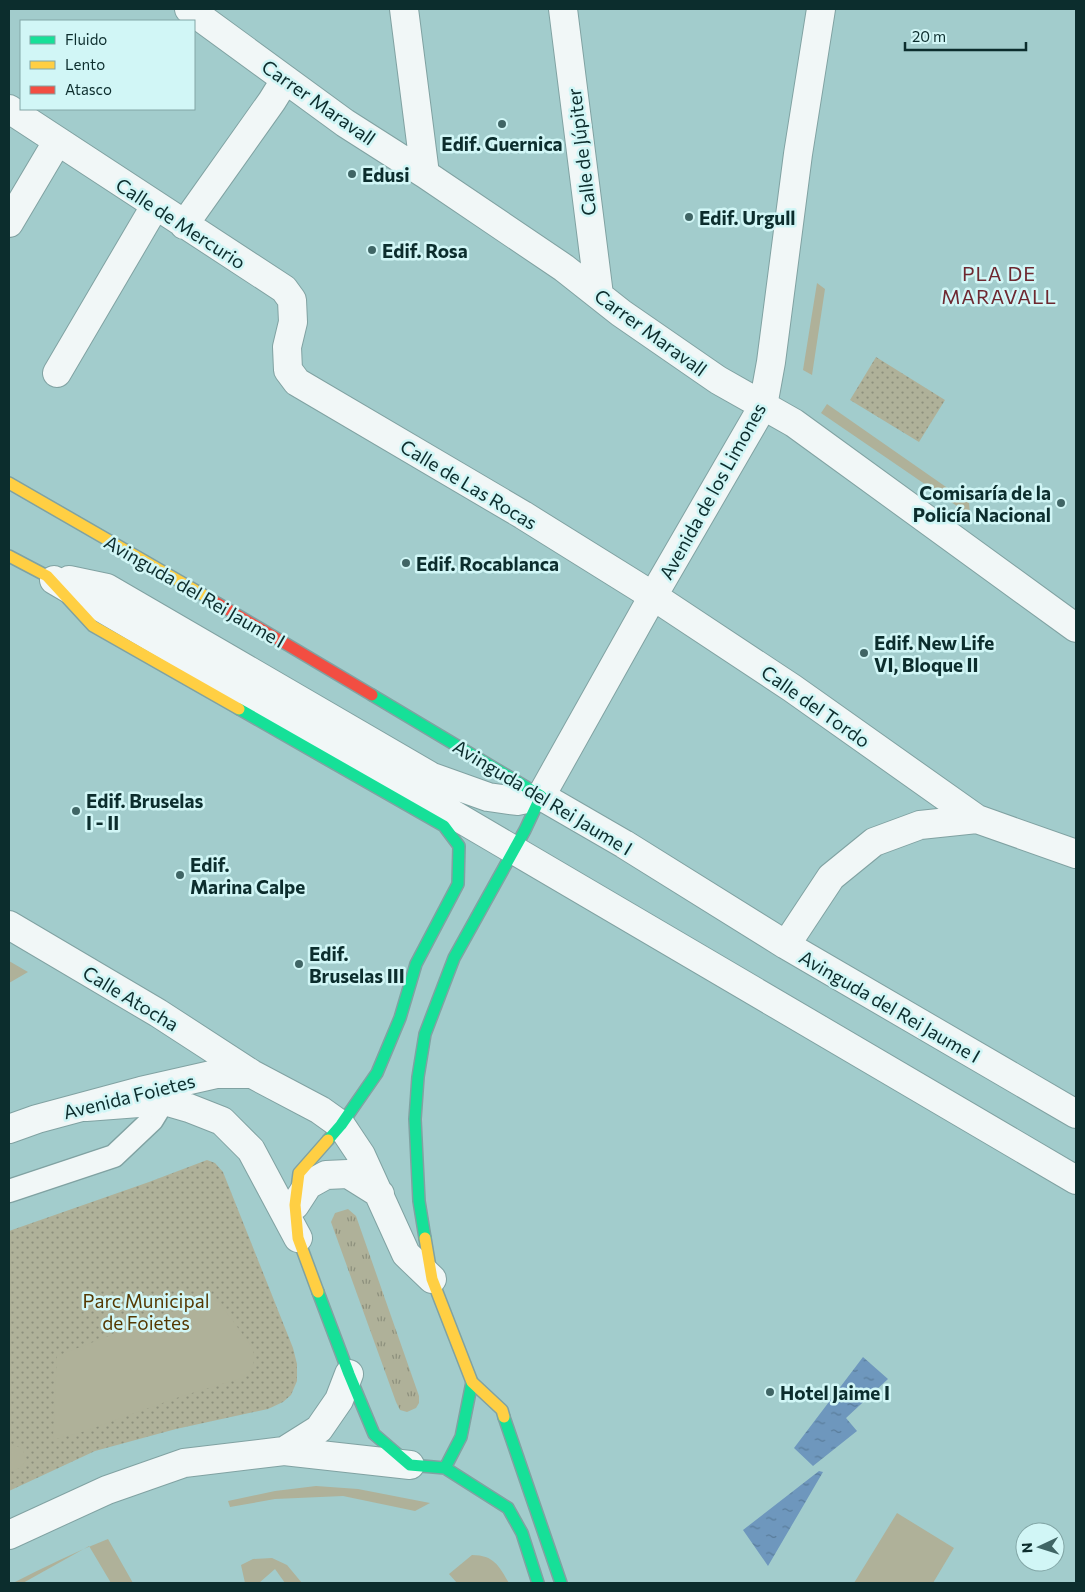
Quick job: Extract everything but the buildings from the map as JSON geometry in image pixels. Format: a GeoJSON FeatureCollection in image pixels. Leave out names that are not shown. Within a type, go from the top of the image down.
{"type":"FeatureCollection","features":[{"type":"Feature","properties":{"kind":"main road","name":"Avinguda del Rei Jaume I"},"geometry":{"type":"LineString","coordinates":[[9,483],[170,575],[537,804]]}},
{"type":"Feature","properties":{"kind":"main road"},"geometry":{"type":"LineString","coordinates":[[9,556],[47,576],[93,626],[444,826],[459,846],[458,884],[416,964],[400,1018],[377,1073],[358,1103],[331,1117],[299,1173],[295,1205],[298,1238],[349,1374],[374,1434],[410,1465],[445,1468],[477,1486],[508,1508],[522,1533],[538,1583]]}},
{"type":"Feature","properties":{"kind":"main road"},"geometry":{"type":"LineString","coordinates":[[537,804],[454,958],[425,1034],[418,1077],[415,1119],[419,1201],[432,1279],[472,1382],[502,1410],[561,1583]]}},
{"type":"Feature","properties":{"kind":"main road"},"geometry":{"type":"LineString","coordinates":[[445,1468],[461,1437],[472,1382]]}},
{"type":"Feature","properties":{"kind":"street","name":"Carrer Maravall"},"geometry":{"type":"LineString","coordinates":[[189,9],[345,123],[425,174],[564,268],[621,313],[718,380],[794,423],[1076,628]]}},
{"type":"Feature","properties":{"kind":"street"},"geometry":{"type":"LineString","coordinates":[[404,9],[425,174]]}},
{"type":"Feature","properties":{"kind":"street","name":"Calle de Júpiter"},"geometry":{"type":"LineString","coordinates":[[563,9],[599,295]]}},
{"type":"Feature","properties":{"kind":"street","name":"Avenida de los Limones"},"geometry":{"type":"LineString","coordinates":[[537,804],[653,596],[763,406],[771,362],[798,154],[821,9]]}},
{"type":"Feature","properties":{"kind":"street"},"geometry":{"type":"LineString","coordinates":[[184,225],[285,80]]}},
{"type":"Feature","properties":{"kind":"street","name":"Calle de Mercurio"},"geometry":{"type":"LineString","coordinates":[[9,109],[284,289],[292,300],[293,322],[288,347],[288,370]]}},
{"type":"Feature","properties":{"kind":"street"},"geometry":{"type":"LineString","coordinates":[[9,223],[58,142]]}},
{"type":"Feature","properties":{"kind":"street"},"geometry":{"type":"LineString","coordinates":[[57,373],[155,206]]}},
{"type":"Feature","properties":{"kind":"street","name":"Calle de Las Rocas"},"geometry":{"type":"LineString","coordinates":[[288,370],[297,382],[515,510],[653,596]]}},
{"type":"Feature","properties":{"kind":"street"},"geometry":{"type":"LineString","coordinates":[[47,576],[107,588],[432,777],[488,797],[537,804]]}},
{"type":"Feature","properties":{"kind":"street"},"geometry":{"type":"LineString","coordinates":[[47,576],[1076,1180]]}},
{"type":"Feature","properties":{"kind":"street","name":"Calle del Tordo"},"geometry":{"type":"LineString","coordinates":[[653,596],[792,688],[977,819],[1076,854]]}},
{"type":"Feature","properties":{"kind":"street"},"geometry":{"type":"LineString","coordinates":[[458,884],[484,833],[504,812],[537,804]]}},
{"type":"Feature","properties":{"kind":"street","name":"Avinguda del Rei Jaume I"},"geometry":{"type":"LineString","coordinates":[[537,804],[624,844],[786,945],[1076,1114]]}},
{"type":"Feature","properties":{"kind":"street","name":"Calle del Tordo"},"geometry":{"type":"LineString","coordinates":[[786,945],[831,877],[874,842],[920,825],[977,819]]}},
{"type":"Feature","properties":{"kind":"street","name":"Calle Atocha"},"geometry":{"type":"LineString","coordinates":[[9,925],[158,1013],[252,1074],[331,1117]]}},
{"type":"Feature","properties":{"kind":"street","name":"Avenida Foietes"},"geometry":{"type":"LineString","coordinates":[[9,1129],[37,1119],[86,1107],[170,1093],[216,1074],[252,1074]]}},
{"type":"Feature","properties":{"kind":"street"},"geometry":{"type":"LineString","coordinates":[[170,1093],[189,1108],[222,1121],[251,1150],[298,1238]]}},
{"type":"Feature","properties":{"kind":"street"},"geometry":{"type":"LineString","coordinates":[[331,1117],[361,1155],[406,1254],[432,1279]]}},
{"type":"Feature","properties":{"kind":"street"},"geometry":{"type":"LineString","coordinates":[[295,1205],[308,1185],[326,1175],[348,1174],[380,1194]]}},
{"type":"Feature","properties":{"kind":"street"},"geometry":{"type":"LineString","coordinates":[[284,1451],[319,1429],[340,1400],[349,1374]]}},
{"type":"Feature","properties":{"kind":"street"},"geometry":{"type":"LineString","coordinates":[[9,1535],[106,1490],[184,1463],[284,1451],[410,1465]]}},
{"type":"Feature","properties":{"kind":"lane"},"geometry":{"type":"LineString","coordinates":[[9,1191],[114,1156],[152,1120],[170,1093]]}},
{"type":"Feature","properties":{"kind":"green space"},"geometry":{"type":"Polygon","coordinates":[[[817,283],[825,289],[812,375],[803,370],[817,283]]]}},
{"type":"Feature","properties":{"kind":"green space"},"geometry":{"type":"Polygon","coordinates":[[[876,357],[945,400],[919,442],[850,400],[876,357]]]}},
{"type":"Feature","properties":{"kind":"green space"},"geometry":{"type":"Polygon","coordinates":[[[827,404],[969,503],[970,515],[821,413],[827,404]]]}},
{"type":"Feature","properties":{"kind":"green space"},"geometry":{"type":"Polygon","coordinates":[[[9,961],[28,972],[9,983],[9,961]]]}},
{"type":"Feature","properties":{"kind":"green space","name":"Parc Municipal de Foietes"},"geometry":{"type":"Polygon","coordinates":[[[207,1160],[215,1163],[223,1172],[293,1348],[297,1364],[297,1381],[291,1395],[283,1402],[268,1409],[176,1429],[95,1451],[9,1491],[9,1231],[207,1160]]]}},
{"type":"Feature","properties":{"kind":"green space"},"geometry":{"type":"Polygon","coordinates":[[[348,1209],[356,1216],[419,1396],[419,1403],[416,1408],[407,1412],[400,1410],[396,1402],[331,1222],[335,1213],[348,1209]]]}},
{"type":"Feature","properties":{"kind":"green space"},"geometry":{"type":"Polygon","coordinates":[[[205,1299],[213,1299],[219,1302],[252,1347],[254,1361],[246,1375],[242,1378],[182,1396],[85,1431],[53,1440],[57,1356],[205,1299]]]}},
{"type":"Feature","properties":{"kind":"green space"},"geometry":{"type":"Polygon","coordinates":[[[9,1443],[23,1449],[26,1461],[20,1468],[9,1472],[9,1443]]]}},
{"type":"Feature","properties":{"kind":"green space"},"geometry":{"type":"Polygon","coordinates":[[[316,1486],[358,1489],[430,1503],[415,1511],[343,1496],[275,1499],[230,1507],[228,1501],[275,1491],[316,1486]]]}},
{"type":"Feature","properties":{"kind":"green space"},"geometry":{"type":"Polygon","coordinates":[[[897,1513],[954,1548],[933,1583],[854,1583],[897,1513]]]}},
{"type":"Feature","properties":{"kind":"green space"},"geometry":{"type":"Polygon","coordinates":[[[108,1539],[133,1583],[111,1583],[89,1547],[108,1539]]]}},
{"type":"Feature","properties":{"kind":"green space"},"geometry":{"type":"Polygon","coordinates":[[[83,1549],[23,1583],[13,1583],[48,1565],[83,1549]]]}},
{"type":"Feature","properties":{"kind":"green space"},"geometry":{"type":"Polygon","coordinates":[[[472,1555],[491,1559],[499,1567],[509,1583],[457,1583],[449,1574],[472,1555]]]}},
{"type":"Feature","properties":{"kind":"green space"},"geometry":{"type":"Polygon","coordinates":[[[272,1558],[287,1565],[302,1583],[285,1583],[275,1569],[259,1583],[245,1583],[241,1565],[253,1559],[272,1558]]]}},
{"type":"Feature","properties":{"kind":"water"},"geometry":{"type":"Polygon","coordinates":[[[863,1357],[888,1379],[846,1418],[857,1431],[813,1466],[794,1448],[863,1357]]]}},
{"type":"Feature","properties":{"kind":"water"},"geometry":{"type":"Polygon","coordinates":[[[819,1471],[823,1472],[768,1566],[743,1530],[819,1471]]]}},
{"type":"Feature","properties":{"kind":"traffic: fast"},"geometry":{"type":"LineString","coordinates":[[372,695],[541,796],[525,830],[454,958],[425,1034],[418,1077],[415,1119],[419,1201],[425,1238]]}},
{"type":"Feature","properties":{"kind":"traffic: fast"},"geometry":{"type":"LineString","coordinates":[[239,709],[444,826],[459,846],[458,884],[416,964],[400,1018],[377,1073],[341,1125],[328,1140]]}},
{"type":"Feature","properties":{"kind":"traffic: fast"},"geometry":{"type":"LineString","coordinates":[[318,1292],[374,1434],[410,1465],[445,1468],[508,1508],[522,1533],[538,1583]]}},
{"type":"Feature","properties":{"kind":"traffic: fast"},"geometry":{"type":"LineString","coordinates":[[445,1468],[461,1437],[472,1382]]}},
{"type":"Feature","properties":{"kind":"traffic: fast"},"geometry":{"type":"LineString","coordinates":[[504,1417],[561,1583]]}},
{"type":"Feature","properties":{"kind":"traffic: slow"},"geometry":{"type":"LineString","coordinates":[[9,483],[212,600]]}},
{"type":"Feature","properties":{"kind":"traffic: slow"},"geometry":{"type":"LineString","coordinates":[[9,556],[47,576],[93,626],[239,709]]}},
{"type":"Feature","properties":{"kind":"traffic: slow"},"geometry":{"type":"LineString","coordinates":[[318,1292],[298,1238],[295,1205],[299,1173],[328,1140]]}},
{"type":"Feature","properties":{"kind":"traffic: slow"},"geometry":{"type":"LineString","coordinates":[[425,1238],[432,1279],[472,1382],[502,1410],[504,1417]]}},
{"type":"Feature","properties":{"kind":"traffic: jam"},"geometry":{"type":"LineString","coordinates":[[212,600],[372,695]]}},
{"type":"Feature","properties":{"kind":"place","name":"Edif. Guernica"},"geometry":{"type":"Point","coordinates":[502,124]}},
{"type":"Feature","properties":{"kind":"place","name":"Edusi"},"geometry":{"type":"Point","coordinates":[352,174]}},
{"type":"Feature","properties":{"kind":"place","name":"Edif. Urgull"},"geometry":{"type":"Point","coordinates":[689,217]}},
{"type":"Feature","properties":{"kind":"place","name":"Edif. Rosa"},"geometry":{"type":"Point","coordinates":[372,250]}},
{"type":"Feature","properties":{"kind":"place","name":"Comisaría de la Policía Nacional"},"geometry":{"type":"Point","coordinates":[1061,503]}},
{"type":"Feature","properties":{"kind":"place","name":"Edif. Rocablanca"},"geometry":{"type":"Point","coordinates":[406,563]}},
{"type":"Feature","properties":{"kind":"place","name":"Edif. New Life VI, Bloque II"},"geometry":{"type":"Point","coordinates":[864,653]}},
{"type":"Feature","properties":{"kind":"place","name":"Edif. Bruselas I - II"},"geometry":{"type":"Point","coordinates":[76,811]}},
{"type":"Feature","properties":{"kind":"place","name":"Edif. Marina Calpe"},"geometry":{"type":"Point","coordinates":[180,875]}},
{"type":"Feature","properties":{"kind":"place","name":"Edif. Bruselas III"},"geometry":{"type":"Point","coordinates":[299,964]}},
{"type":"Feature","properties":{"kind":"place","name":"Hotel Jaime I"},"geometry":{"type":"Point","coordinates":[770,1392]}},
{"type":"Feature","properties":{"kind":"district","name":"PLA DE MARAVALL"},"geometry":{"type":"Point","coordinates":[999,284]}}]}
